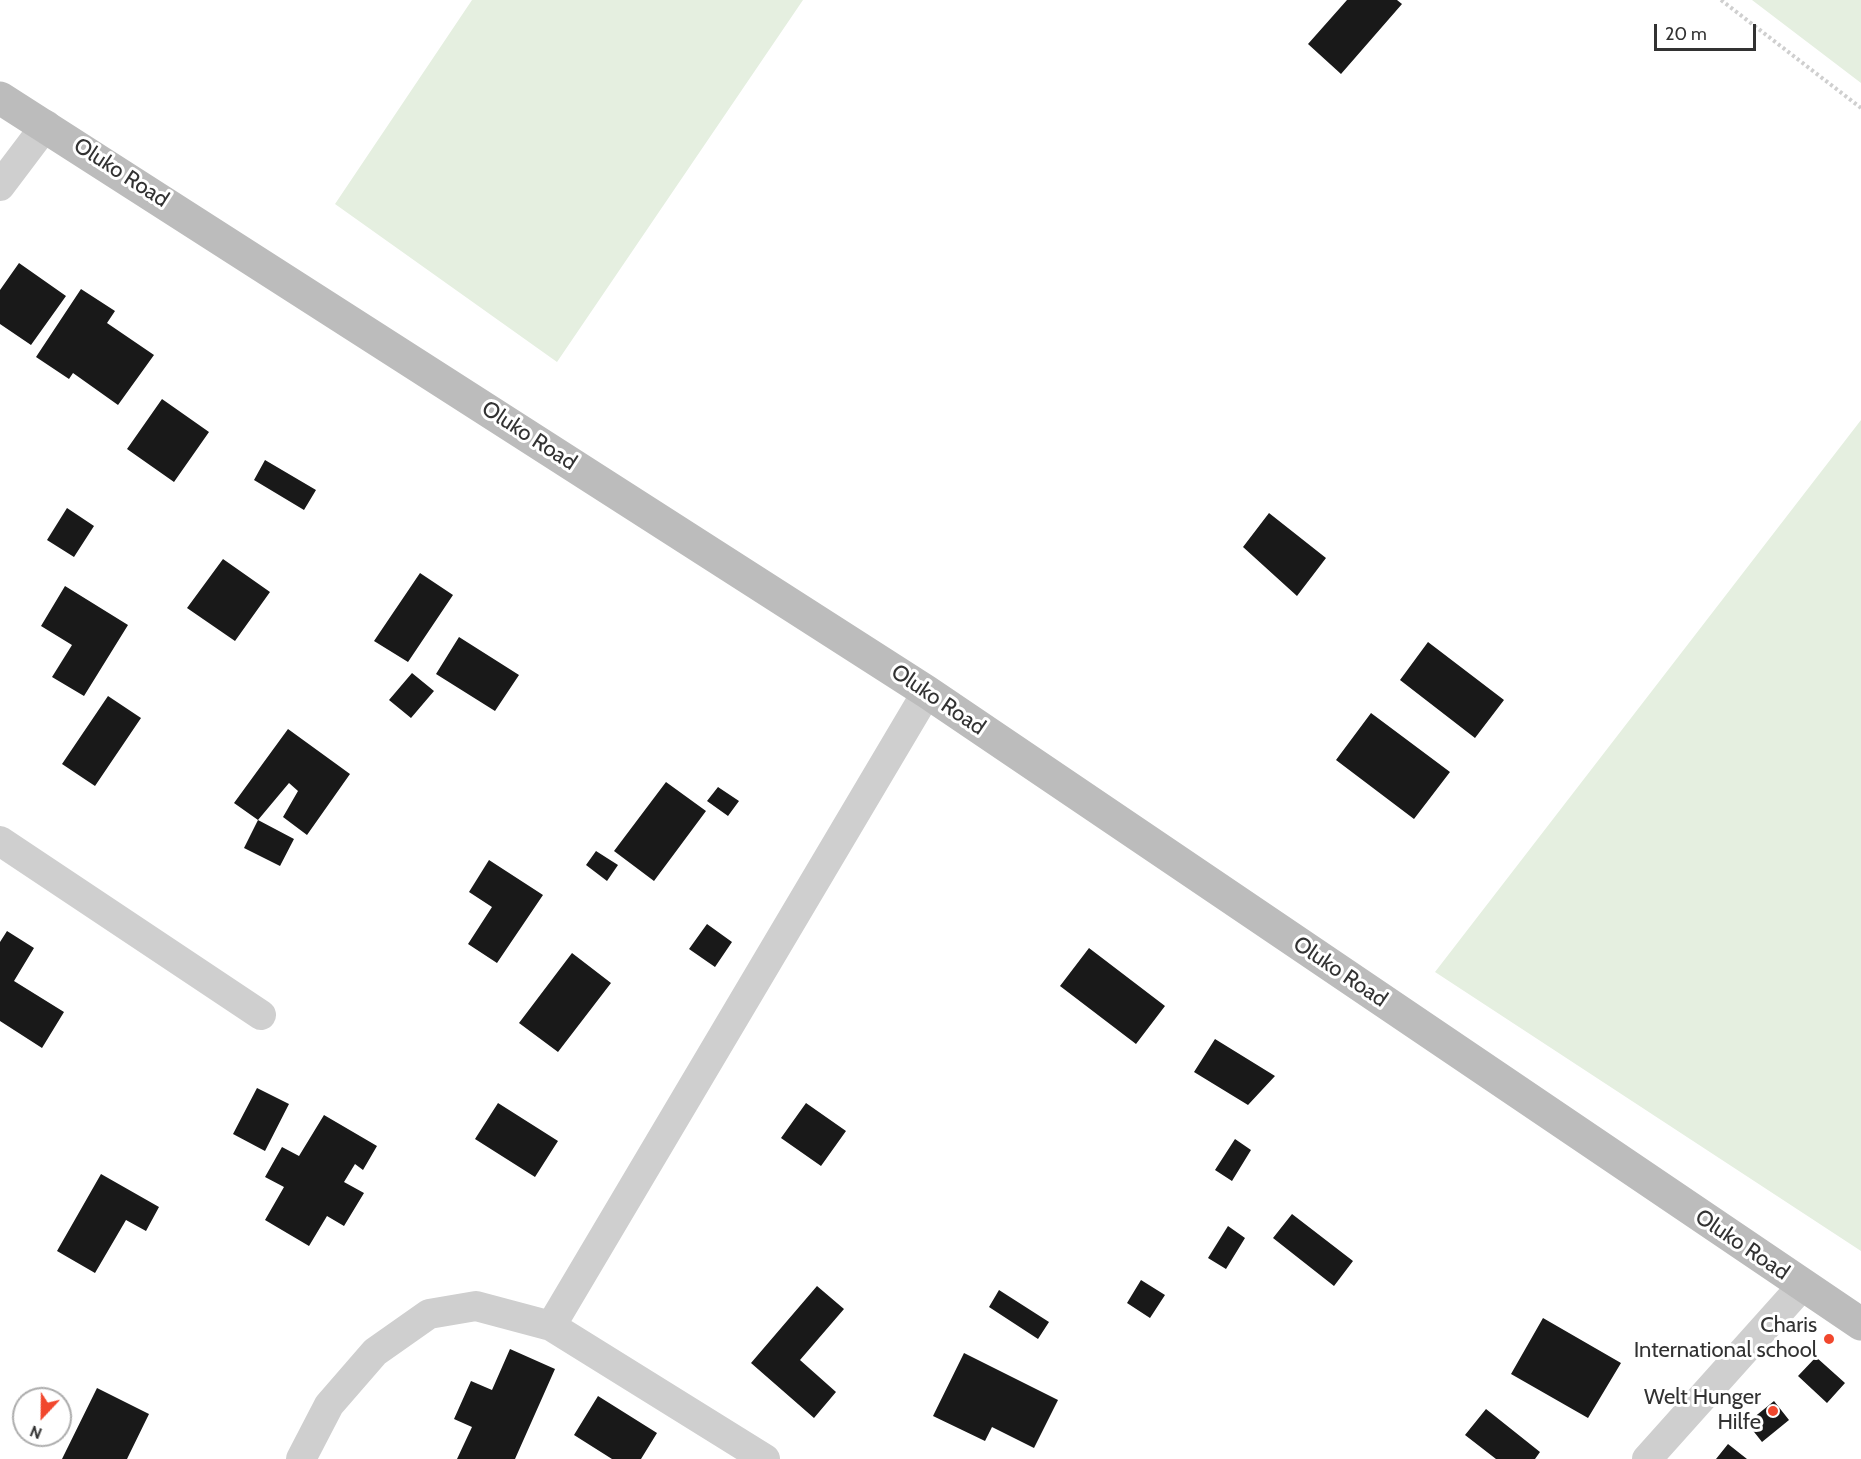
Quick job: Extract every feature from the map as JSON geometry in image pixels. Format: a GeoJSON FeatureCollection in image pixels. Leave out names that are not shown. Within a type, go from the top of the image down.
{"type":"FeatureCollection","features":[{"type":"Feature","properties":{"kind":"main road","name":"Oluko Road"},"geometry":{"type":"LineString","coordinates":[[0,98],[46,125],[927,692],[1861,1324]]}},
{"type":"Feature","properties":{"kind":"street"},"geometry":{"type":"LineString","coordinates":[[0,186],[46,125]]}},
{"type":"Feature","properties":{"kind":"street"},"geometry":{"type":"LineString","coordinates":[[551,1326],[927,692]]}},
{"type":"Feature","properties":{"kind":"street"},"geometry":{"type":"LineString","coordinates":[[0,841],[261,1015]]}},
{"type":"Feature","properties":{"kind":"street"},"geometry":{"type":"LineString","coordinates":[[1647,1459],[1802,1286]]}},
{"type":"Feature","properties":{"kind":"street"},"geometry":{"type":"LineString","coordinates":[[301,1459],[329,1405],[375,1352],[429,1314],[476,1306],[551,1326],[765,1459]]}},
{"type":"Feature","properties":{"kind":"path"},"geometry":{"type":"LineString","coordinates":[[1721,0],[1861,108]]}},
{"type":"Feature","properties":{"kind":"green space"},"geometry":{"type":"Polygon","coordinates":[[[472,0],[803,0],[557,362],[335,204],[472,0]]]}},
{"type":"Feature","properties":{"kind":"green space"},"geometry":{"type":"Polygon","coordinates":[[[1752,0],[1861,0],[1861,83],[1752,0]]]}},
{"type":"Feature","properties":{"kind":"green space"},"geometry":{"type":"Polygon","coordinates":[[[1861,420],[1861,1251],[1435,972],[1861,420]]]}},
{"type":"Feature","properties":{"kind":"building"},"geometry":{"type":"Polygon","coordinates":[[[1347,0],[1397,0],[1402,4],[1341,74],[1308,44],[1347,0]]]}},
{"type":"Feature","properties":{"kind":"building"},"geometry":{"type":"Polygon","coordinates":[[[19,263],[66,296],[31,345],[0,324],[0,290],[19,263]]]}},
{"type":"Feature","properties":{"kind":"building"},"geometry":{"type":"Polygon","coordinates":[[[81,289],[115,311],[107,323],[154,355],[118,405],[73,373],[69,379],[36,357],[81,289]]]}},
{"type":"Feature","properties":{"kind":"building"},"geometry":{"type":"Polygon","coordinates":[[[162,399],[209,432],[174,482],[127,449],[162,399]]]}},
{"type":"Feature","properties":{"kind":"building"},"geometry":{"type":"Polygon","coordinates":[[[265,460],[316,490],[304,510],[254,480],[265,460]]]}},
{"type":"Feature","properties":{"kind":"building"},"geometry":{"type":"Polygon","coordinates":[[[67,508],[94,526],[74,557],[47,540],[67,508]]]}},
{"type":"Feature","properties":{"kind":"building"},"geometry":{"type":"Polygon","coordinates":[[[1269,513],[1326,558],[1297,596],[1243,547],[1269,513]]]}},
{"type":"Feature","properties":{"kind":"building"},"geometry":{"type":"Polygon","coordinates":[[[223,559],[270,592],[235,641],[187,608],[223,559]]]}},
{"type":"Feature","properties":{"kind":"building"},"geometry":{"type":"Polygon","coordinates":[[[420,573],[453,595],[408,662],[374,641],[420,573]]]}},
{"type":"Feature","properties":{"kind":"building"},"geometry":{"type":"Polygon","coordinates":[[[65,586],[128,625],[84,696],[52,677],[72,645],[41,626],[65,586]]]}},
{"type":"Feature","properties":{"kind":"building"},"geometry":{"type":"Polygon","coordinates":[[[459,637],[519,675],[495,711],[436,674],[459,637]]]}},
{"type":"Feature","properties":{"kind":"building"},"geometry":{"type":"Polygon","coordinates":[[[1428,642],[1504,700],[1475,738],[1400,680],[1428,642]]]}},
{"type":"Feature","properties":{"kind":"building"},"geometry":{"type":"Polygon","coordinates":[[[412,673],[434,691],[411,718],[389,700],[412,673]]]}},
{"type":"Feature","properties":{"kind":"building"},"geometry":{"type":"Polygon","coordinates":[[[108,696],[141,718],[95,786],[62,764],[108,696]]]}},
{"type":"Feature","properties":{"kind":"building"},"geometry":{"type":"Polygon","coordinates":[[[1371,713],[1450,772],[1414,819],[1336,760],[1371,713]]]}},
{"type":"Feature","properties":{"kind":"building"},"geometry":{"type":"Polygon","coordinates":[[[288,729],[350,774],[307,835],[283,817],[298,791],[289,783],[258,820],[234,803],[288,729]]]}},
{"type":"Feature","properties":{"kind":"building"},"geometry":{"type":"Polygon","coordinates":[[[666,782],[706,811],[654,881],[614,851],[666,782]]]}},
{"type":"Feature","properties":{"kind":"building"},"geometry":{"type":"Polygon","coordinates":[[[718,787],[739,801],[728,816],[707,801],[718,787]]]}},
{"type":"Feature","properties":{"kind":"building"},"geometry":{"type":"Polygon","coordinates":[[[258,820],[294,839],[280,866],[244,848],[258,820]]]}},
{"type":"Feature","properties":{"kind":"building"},"geometry":{"type":"Polygon","coordinates":[[[596,851],[618,865],[607,881],[586,865],[596,851]]]}},
{"type":"Feature","properties":{"kind":"building"},"geometry":{"type":"Polygon","coordinates":[[[489,860],[543,895],[497,963],[468,944],[492,907],[469,892],[489,860]]]}},
{"type":"Feature","properties":{"kind":"building"},"geometry":{"type":"Polygon","coordinates":[[[707,924],[732,942],[715,967],[689,949],[707,924]]]}},
{"type":"Feature","properties":{"kind":"building"},"geometry":{"type":"Polygon","coordinates":[[[7,931],[34,948],[14,981],[64,1012],[42,1048],[0,1021],[0,942],[7,931]]]}},
{"type":"Feature","properties":{"kind":"building"},"geometry":{"type":"Polygon","coordinates":[[[1089,948],[1165,1006],[1136,1044],[1060,986],[1089,948]]]}},
{"type":"Feature","properties":{"kind":"building"},"geometry":{"type":"Polygon","coordinates":[[[572,953],[611,983],[558,1052],[519,1023],[572,953]]]}},
{"type":"Feature","properties":{"kind":"building"},"geometry":{"type":"Polygon","coordinates":[[[1215,1039],[1275,1076],[1248,1105],[1194,1072],[1215,1039]]]}},
{"type":"Feature","properties":{"kind":"building"},"geometry":{"type":"Polygon","coordinates":[[[257,1088],[289,1104],[265,1151],[233,1134],[257,1088]]]}},
{"type":"Feature","properties":{"kind":"building"},"geometry":{"type":"Polygon","coordinates":[[[498,1103],[558,1141],[535,1177],[475,1139],[498,1103]]]}},
{"type":"Feature","properties":{"kind":"building"},"geometry":{"type":"Polygon","coordinates":[[[806,1103],[846,1131],[821,1166],[781,1138],[806,1103]]]}},
{"type":"Feature","properties":{"kind":"building"},"geometry":{"type":"Polygon","coordinates":[[[324,1115],[377,1146],[363,1170],[355,1164],[344,1182],[364,1193],[344,1226],[327,1216],[309,1246],[265,1220],[284,1187],[265,1177],[282,1147],[299,1156],[324,1115]]]}},
{"type":"Feature","properties":{"kind":"building"},"geometry":{"type":"Polygon","coordinates":[[[1235,1139],[1251,1150],[1232,1181],[1215,1170],[1235,1139]]]}},
{"type":"Feature","properties":{"kind":"building"},"geometry":{"type":"Polygon","coordinates":[[[101,1174],[159,1207],[146,1231],[126,1220],[95,1273],[57,1251],[101,1174]]]}},
{"type":"Feature","properties":{"kind":"building"},"geometry":{"type":"Polygon","coordinates":[[[1292,1214],[1353,1261],[1334,1286],[1273,1238],[1292,1214]]]}},
{"type":"Feature","properties":{"kind":"building"},"geometry":{"type":"Polygon","coordinates":[[[1228,1226],[1245,1238],[1226,1269],[1208,1258],[1228,1226]]]}},
{"type":"Feature","properties":{"kind":"building"},"geometry":{"type":"Polygon","coordinates":[[[1141,1280],[1165,1295],[1150,1318],[1127,1303],[1141,1280]]]}},
{"type":"Feature","properties":{"kind":"building"},"geometry":{"type":"Polygon","coordinates":[[[817,1286],[844,1309],[800,1360],[836,1392],[814,1418],[751,1363],[817,1286]]]}},
{"type":"Feature","properties":{"kind":"building"},"geometry":{"type":"Polygon","coordinates":[[[999,1290],[1049,1322],[1038,1339],[989,1307],[999,1290]]]}},
{"type":"Feature","properties":{"kind":"building"},"geometry":{"type":"Polygon","coordinates":[[[1543,1318],[1621,1363],[1588,1418],[1511,1374],[1543,1318]]]}},
{"type":"Feature","properties":{"kind":"building"},"geometry":{"type":"Polygon","coordinates":[[[510,1349],[555,1369],[515,1459],[457,1459],[472,1427],[454,1419],[471,1381],[492,1390],[510,1349]]]}},
{"type":"Feature","properties":{"kind":"building"},"geometry":{"type":"Polygon","coordinates":[[[964,1353],[1058,1400],[1034,1448],[992,1427],[985,1441],[933,1416],[964,1353]]]}},
{"type":"Feature","properties":{"kind":"building"},"geometry":{"type":"Polygon","coordinates":[[[1816,1357],[1845,1383],[1827,1403],[1798,1376],[1816,1357]]]}},
{"type":"Feature","properties":{"kind":"building"},"geometry":{"type":"Polygon","coordinates":[[[97,1388],[149,1414],[127,1459],[62,1459],[68,1447],[72,1447],[72,1439],[97,1388]]]}},
{"type":"Feature","properties":{"kind":"building"},"geometry":{"type":"Polygon","coordinates":[[[598,1396],[657,1433],[641,1459],[612,1459],[574,1435],[598,1396]]]}},
{"type":"Feature","properties":{"kind":"building"},"geometry":{"type":"Polygon","coordinates":[[[1774,1401],[1789,1420],[1762,1442],[1747,1423],[1774,1401]]]}},
{"type":"Feature","properties":{"kind":"building"},"geometry":{"type":"Polygon","coordinates":[[[1486,1409],[1540,1452],[1535,1459],[1496,1459],[1465,1435],[1486,1409]]]}},
{"type":"Feature","properties":{"kind":"building"},"geometry":{"type":"Polygon","coordinates":[[[1728,1444],[1747,1459],[1716,1459],[1728,1444]]]}},
{"type":"Feature","properties":{"kind":"place","name":"Charis International school"},"geometry":{"type":"Point","coordinates":[1829,1339]}},
{"type":"Feature","properties":{"kind":"place","name":"Welt Hunger Hilfe"},"geometry":{"type":"Point","coordinates":[1773,1411]}}]}
